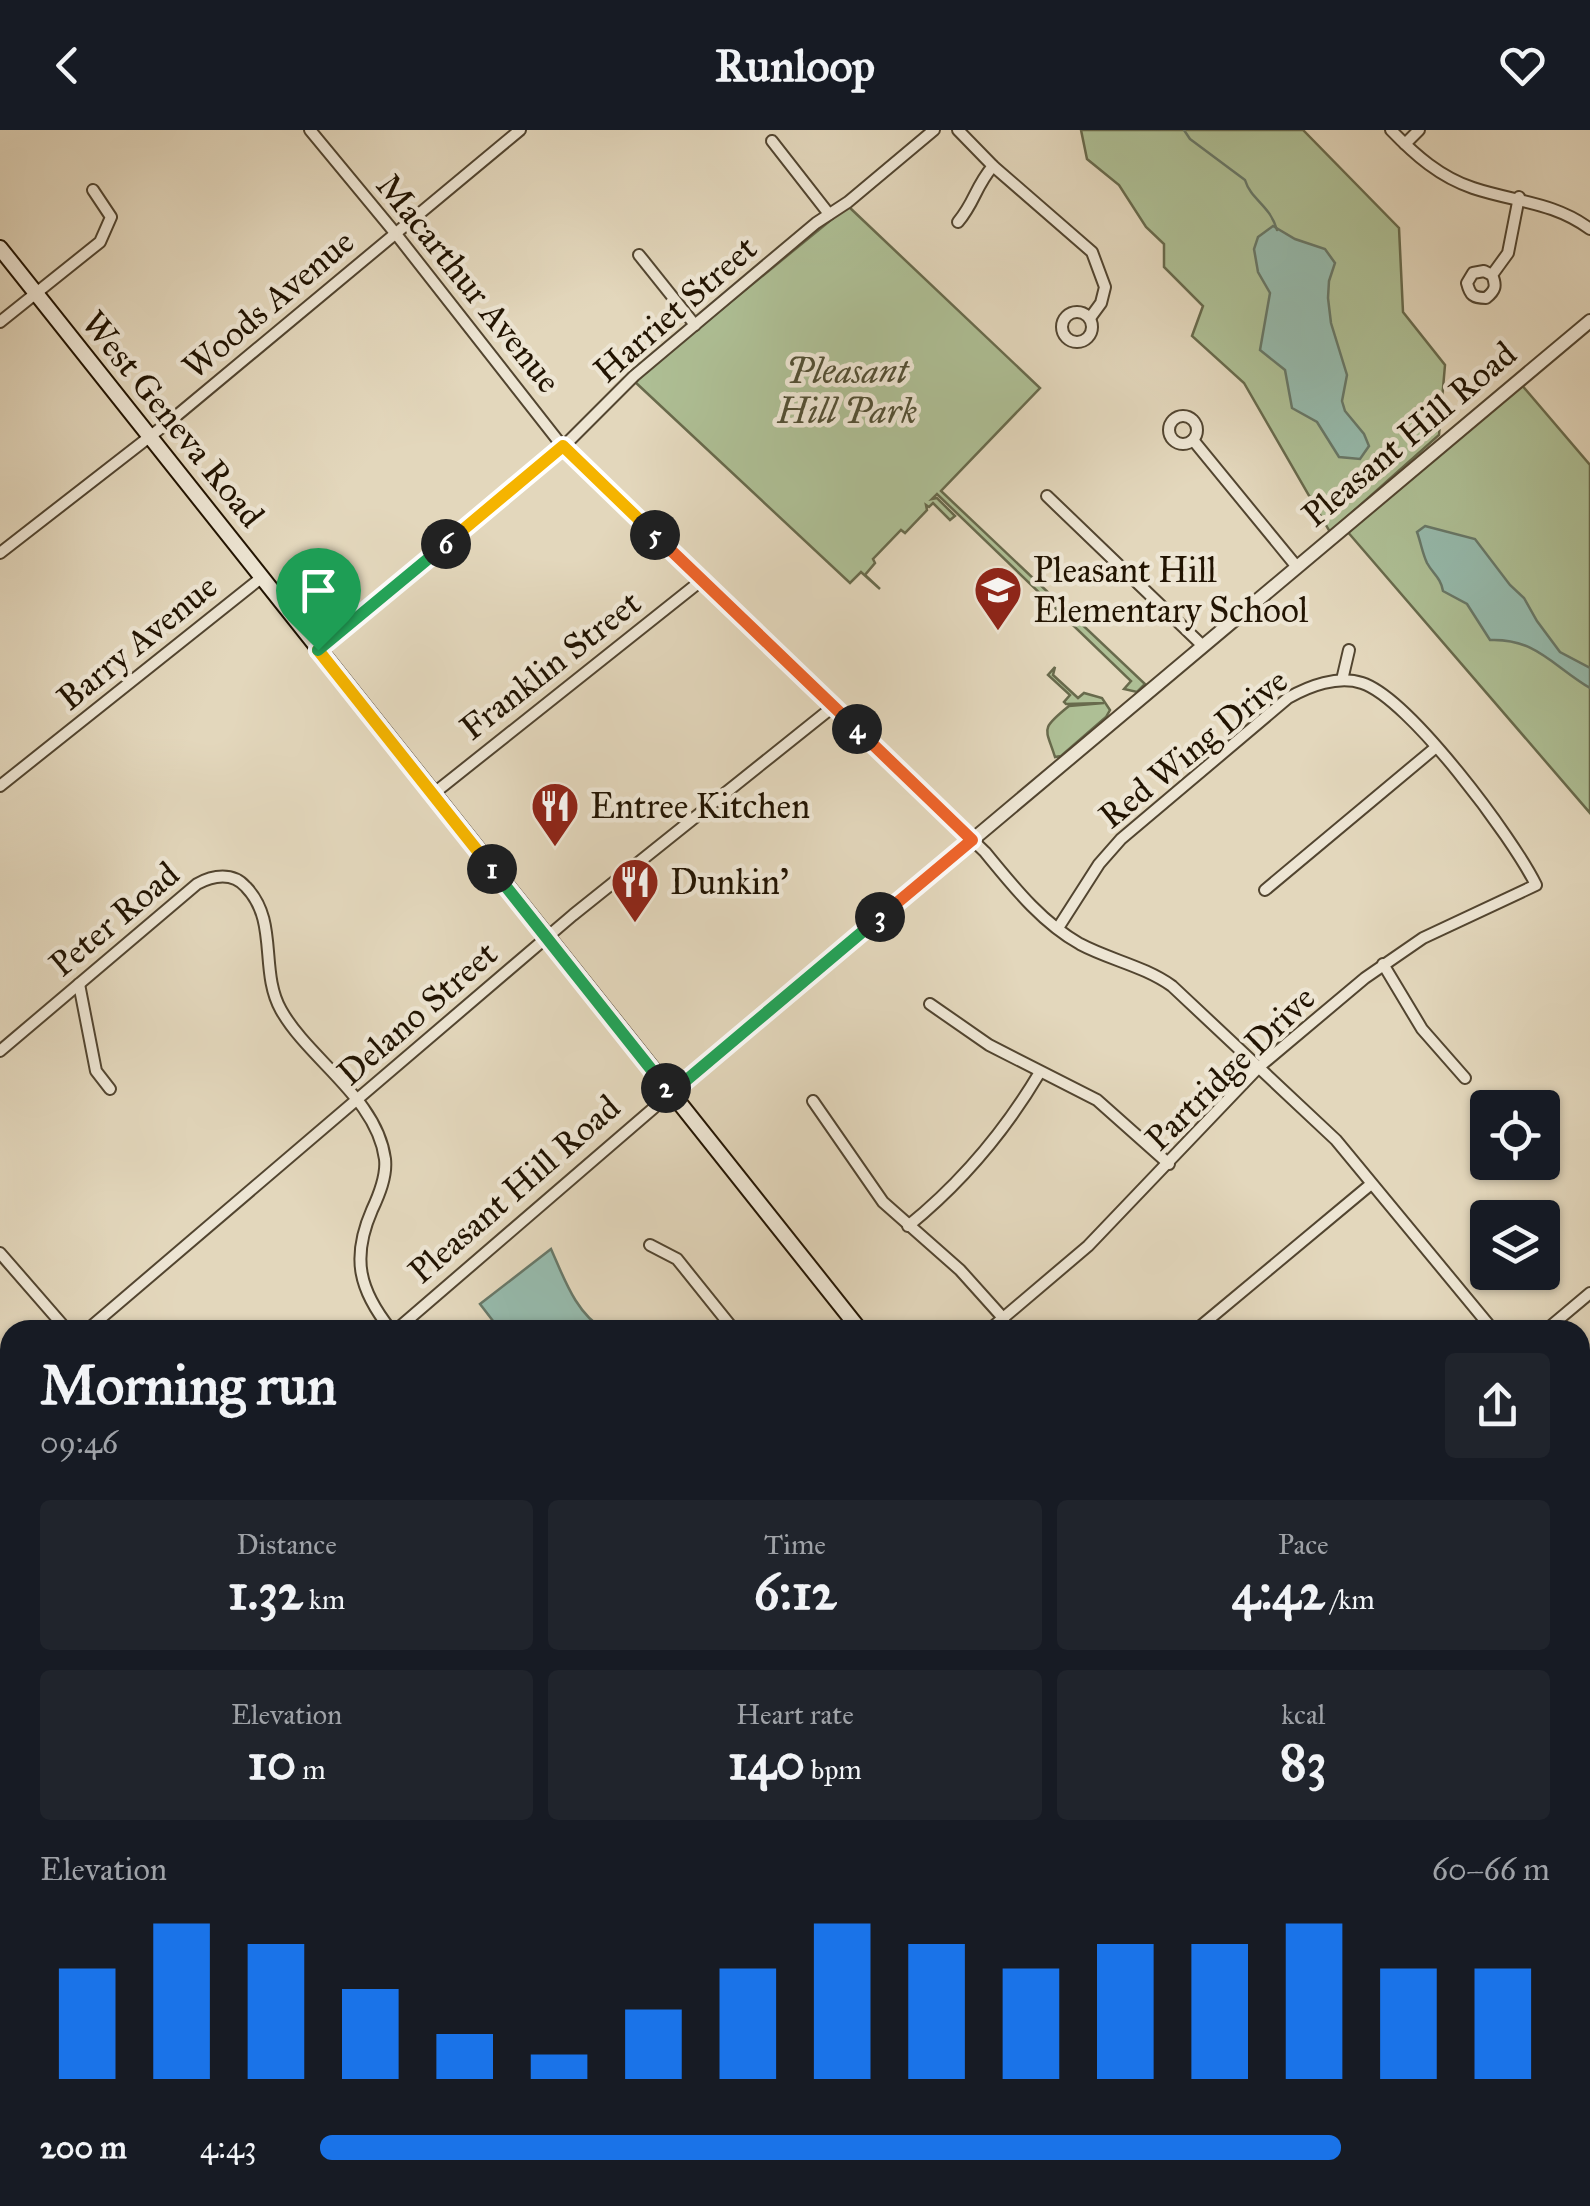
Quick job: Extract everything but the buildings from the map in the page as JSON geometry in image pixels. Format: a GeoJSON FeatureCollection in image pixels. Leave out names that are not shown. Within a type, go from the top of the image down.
{"type":"FeatureCollection","features":[{"type":"Feature","properties":{"kind":"main road","name":"West Geneva Road"},"geometry":{"type":"LineString","coordinates":[[0,248],[852,1320]]}},
{"type":"Feature","properties":{"kind":"street","name":"Macarthur Avenue"},"geometry":{"type":"LineString","coordinates":[[310,130],[563,446],[972,840],[1028,904],[1092,950],[1161,978],[1336,1140],[1485,1320]]}},
{"type":"Feature","properties":{"kind":"street","name":"Woods Avenue"},"geometry":{"type":"LineString","coordinates":[[0,554],[149,437],[520,130]]}},
{"type":"Feature","properties":{"kind":"street","name":"Harriet Street"},"geometry":{"type":"LineString","coordinates":[[318,650],[563,446],[634,376],[934,130]]}},
{"type":"Feature","properties":{"kind":"street"},"geometry":{"type":"LineString","coordinates":[[958,130],[993,166],[1087,246],[1105,286],[1101,303],[1090,318]]}},
{"type":"Feature","properties":{"kind":"street"},"geometry":{"type":"LineString","coordinates":[[1392,130],[1438,171],[1460,183],[1553,207],[1590,229]]}},
{"type":"Feature","properties":{"kind":"street"},"geometry":{"type":"LineString","coordinates":[[1405,144],[1419,130]]}},
{"type":"Feature","properties":{"kind":"street"},"geometry":{"type":"LineString","coordinates":[[772,141],[830,214]]}},
{"type":"Feature","properties":{"kind":"street"},"geometry":{"type":"LineString","coordinates":[[958,222],[970,208],[978,184],[993,166]]}},
{"type":"Feature","properties":{"kind":"street"},"geometry":{"type":"LineString","coordinates":[[0,322],[100,242],[111,217],[93,190]]}},
{"type":"Feature","properties":{"kind":"street"},"geometry":{"type":"LineString","coordinates":[[1492,275],[1508,253],[1519,197]]}},
{"type":"Feature","properties":{"kind":"street"},"geometry":{"type":"LineString","coordinates":[[639,254],[696,324]]}},
{"type":"Feature","properties":{"kind":"street","name":"Pleasant Hill Road"},"geometry":{"type":"LineString","coordinates":[[405,1320],[1590,321]]}},
{"type":"Feature","properties":{"kind":"street"},"geometry":{"type":"LineString","coordinates":[[1192,440],[1297,567]]}},
{"type":"Feature","properties":{"kind":"street"},"geometry":{"type":"LineString","coordinates":[[1047,496],[1203,646]]}},
{"type":"Feature","properties":{"kind":"street","name":"Barry Avenue"},"geometry":{"type":"LineString","coordinates":[[0,786],[261,578]]}},
{"type":"Feature","properties":{"kind":"street","name":"Franklin Street"},"geometry":{"type":"LineString","coordinates":[[432,794],[702,580]]}},
{"type":"Feature","properties":{"kind":"street"},"geometry":{"type":"LineString","coordinates":[[1266,890],[1434,748],[1387,696],[1359,682],[1342,680],[1349,650]]}},
{"type":"Feature","properties":{"kind":"street","name":"Red Wing Drive"},"geometry":{"type":"LineString","coordinates":[[1058,928],[1099,864],[1135,826],[1288,698],[1315,685],[1342,680]]}},
{"type":"Feature","properties":{"kind":"street","name":"Delano Street"},"geometry":{"type":"LineString","coordinates":[[99,1320],[547,938],[834,706]]}},
{"type":"Feature","properties":{"kind":"street","name":"Partridge Drive"},"geometry":{"type":"LineString","coordinates":[[1004,1319],[1088,1246],[1259,1068],[1383,964],[1453,922],[1536,885],[1509,838],[1434,748]]}},
{"type":"Feature","properties":{"kind":"street","name":"Peter Road"},"geometry":{"type":"LineString","coordinates":[[0,1052],[197,884],[222,875],[247,887],[262,912],[270,980],[280,1009],[356,1101]]}},
{"type":"Feature","properties":{"kind":"street"},"geometry":{"type":"LineString","coordinates":[[1383,964],[1422,1029],[1465,1078]]}},
{"type":"Feature","properties":{"kind":"street"},"geometry":{"type":"LineString","coordinates":[[79,984],[96,1071],[110,1089]]}},
{"type":"Feature","properties":{"kind":"street"},"geometry":{"type":"LineString","coordinates":[[930,1004],[990,1045],[1097,1100],[1168,1164]]}},
{"type":"Feature","properties":{"kind":"street"},"geometry":{"type":"LineString","coordinates":[[908,1226],[958,1182],[1010,1120],[1040,1072]]}},
{"type":"Feature","properties":{"kind":"street"},"geometry":{"type":"LineString","coordinates":[[813,1100],[866,1182],[908,1226],[960,1270],[1004,1319]]}},
{"type":"Feature","properties":{"kind":"street"},"geometry":{"type":"LineString","coordinates":[[356,1101],[372,1126],[385,1159],[360,1255],[361,1277],[385,1320]]}},
{"type":"Feature","properties":{"kind":"street"},"geometry":{"type":"LineString","coordinates":[[1208,1320],[1370,1185]]}},
{"type":"Feature","properties":{"kind":"street"},"geometry":{"type":"LineString","coordinates":[[650,1244],[678,1259],[726,1320]]}},
{"type":"Feature","properties":{"kind":"street"},"geometry":{"type":"LineString","coordinates":[[0,1252],[58,1320]]}},
{"type":"Feature","properties":{"kind":"street"},"geometry":{"type":"LineString","coordinates":[[1558,1320],[1590,1293]]}},
{"type":"Feature","properties":{"kind":"green space"},"geometry":{"type":"Polygon","coordinates":[[[1081,130],[1303,130],[1399,228],[1403,312],[1445,365],[1439,435],[1330,532],[1244,383],[1192,336],[1203,306],[1164,267],[1164,244],[1146,227],[1119,185],[1087,159],[1081,130]]]}},
{"type":"Feature","properties":{"kind":"green space","name":"Pleasant Hill Park"},"geometry":{"type":"Polygon","coordinates":[[[848,206],[1040,388],[941,491],[1145,684],[1137,692],[1124,689],[1131,681],[937,494],[932,499],[937,498],[955,516],[950,520],[933,503],[926,505],[927,510],[905,533],[901,530],[873,559],[875,563],[865,575],[880,589],[861,572],[850,583],[634,381],[848,206]]]}},
{"type":"Feature","properties":{"kind":"green space"},"geometry":{"type":"Polygon","coordinates":[[[1520,383],[1590,465],[1590,813],[1346,530],[1520,383]]]}},
{"type":"Feature","properties":{"kind":"green space"},"geometry":{"type":"Polygon","coordinates":[[[1055,667],[1053,675],[1078,698],[1084,693],[1102,698],[1110,710],[1061,756],[1055,757],[1047,730],[1053,720],[1069,706],[1104,703],[1066,704],[1070,695],[1048,675],[1055,667]]]}},
{"type":"Feature","properties":{"kind":"shaded area"},"geometry":{"type":"Polygon","coordinates":[[[1273,226],[1325,249],[1335,263],[1329,281],[1331,323],[1347,375],[1342,401],[1345,411],[1369,446],[1360,459],[1339,457],[1317,422],[1292,408],[1285,370],[1260,350],[1270,293],[1258,272],[1254,249],[1258,237],[1273,226]]]}},
{"type":"Feature","properties":{"kind":"shaded area"},"geometry":{"type":"Polygon","coordinates":[[[1425,526],[1475,539],[1524,598],[1560,652],[1590,668],[1590,688],[1532,649],[1490,640],[1467,604],[1443,591],[1427,563],[1417,532],[1425,526]]]}},
{"type":"Feature","properties":{"kind":"shaded area"},"geometry":{"type":"Polygon","coordinates":[[[551,1249],[566,1283],[592,1320],[492,1320],[480,1304],[551,1249]]]}},
{"type":"Feature","properties":{"kind":"waterway"},"geometry":{"type":"LineString","coordinates":[[1184,130],[1190,139],[1245,180],[1277,230]]}},
{"type":"Feature","properties":{"kind":"place","name":"Pleasant Hill Elementary School"},"geometry":{"type":"Point","coordinates":[998,632]}},
{"type":"Feature","properties":{"kind":"place","name":"Entree Kitchen"},"geometry":{"type":"Point","coordinates":[555,848]}},
{"type":"Feature","properties":{"kind":"place","name":"Dunkin'"},"geometry":{"type":"Point","coordinates":[635,924]}},
{"type":"Feature","properties":{"kind":"route"},"geometry":{"type":"LineString","coordinates":[[563,446],[972,840],[670,1094],[318,650],[563,446]]}}]}
